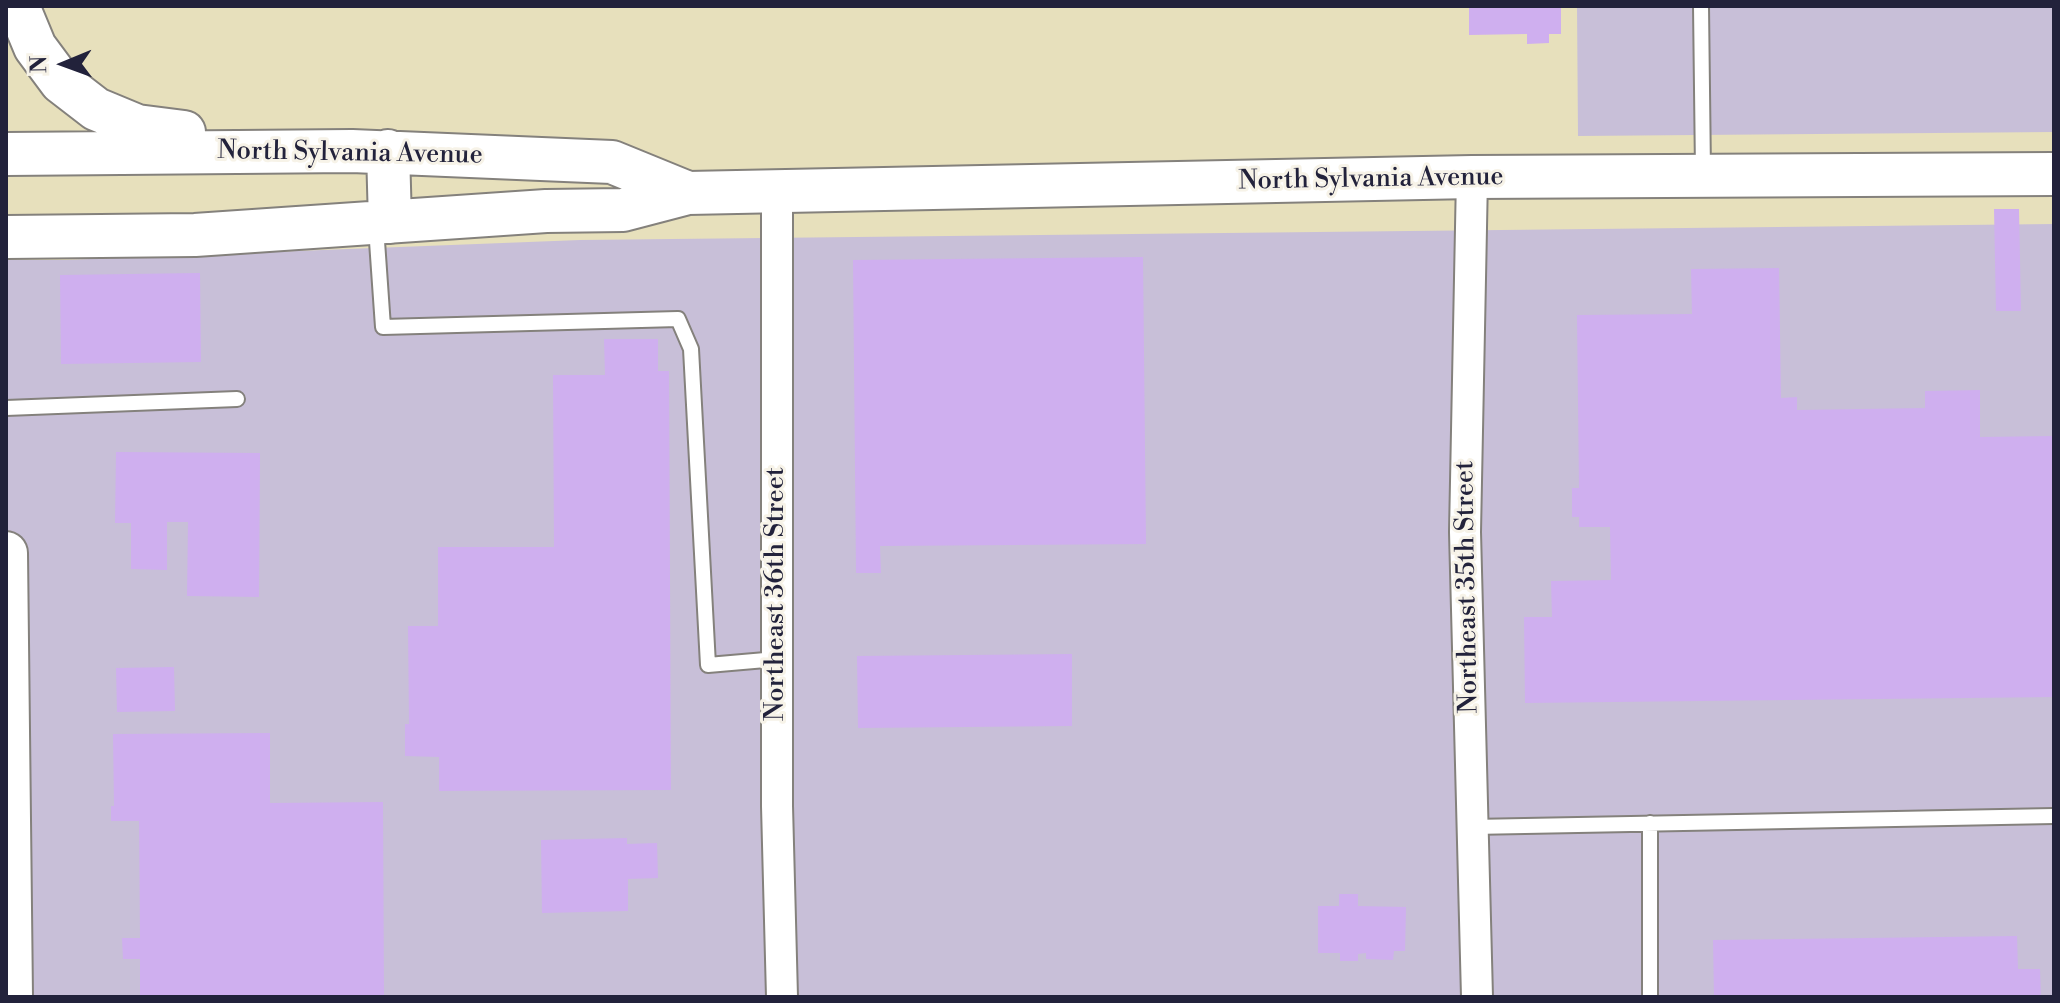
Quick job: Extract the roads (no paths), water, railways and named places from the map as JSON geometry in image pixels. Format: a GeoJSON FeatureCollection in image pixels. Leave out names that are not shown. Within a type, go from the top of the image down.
{"type":"FeatureCollection","features":[{"type":"Feature","properties":{"kind":"main road"},"geometry":{"type":"LineString","coordinates":[[18,6],[35,47],[61,82],[96,109],[137,126],[370,151],[382,222]]}},
{"type":"Feature","properties":{"kind":"main road","name":"North Sylvania Avenue"},"geometry":{"type":"LineString","coordinates":[[6,154],[370,151],[612,162],[688,193]]}},
{"type":"Feature","properties":{"kind":"main road","name":"North Sylvania Avenue"},"geometry":{"type":"LineString","coordinates":[[6,237],[195,235],[546,211],[623,210],[688,193],[1472,177],[2054,174]]}},
{"type":"Feature","properties":{"kind":"main road"},"geometry":{"type":"LineString","coordinates":[[6,553],[11,997]]}},
{"type":"Feature","properties":{"kind":"street","name":"Northeast 35th Street"},"geometry":{"type":"LineString","coordinates":[[1472,177],[1465,532],[1477,997]]}},
{"type":"Feature","properties":{"kind":"street","name":"Northeast 36th Street"},"geometry":{"type":"LineString","coordinates":[[777,191],[777,806],[782,997]]}},
{"type":"Feature","properties":{"kind":"lane"},"geometry":{"type":"LineString","coordinates":[[1701,6],[1703,176]]}},
{"type":"Feature","properties":{"kind":"lane"},"geometry":{"type":"LineString","coordinates":[[382,222],[383,327],[678,319],[691,349],[708,665],[777,659]]}},
{"type":"Feature","properties":{"kind":"lane"},"geometry":{"type":"LineString","coordinates":[[6,408],[237,399]]}},
{"type":"Feature","properties":{"kind":"lane"},"geometry":{"type":"LineString","coordinates":[[1472,827],[2054,816]]}},
{"type":"Feature","properties":{"kind":"lane"},"geometry":{"type":"LineString","coordinates":[[1650,823],[1650,997]]}}]}
